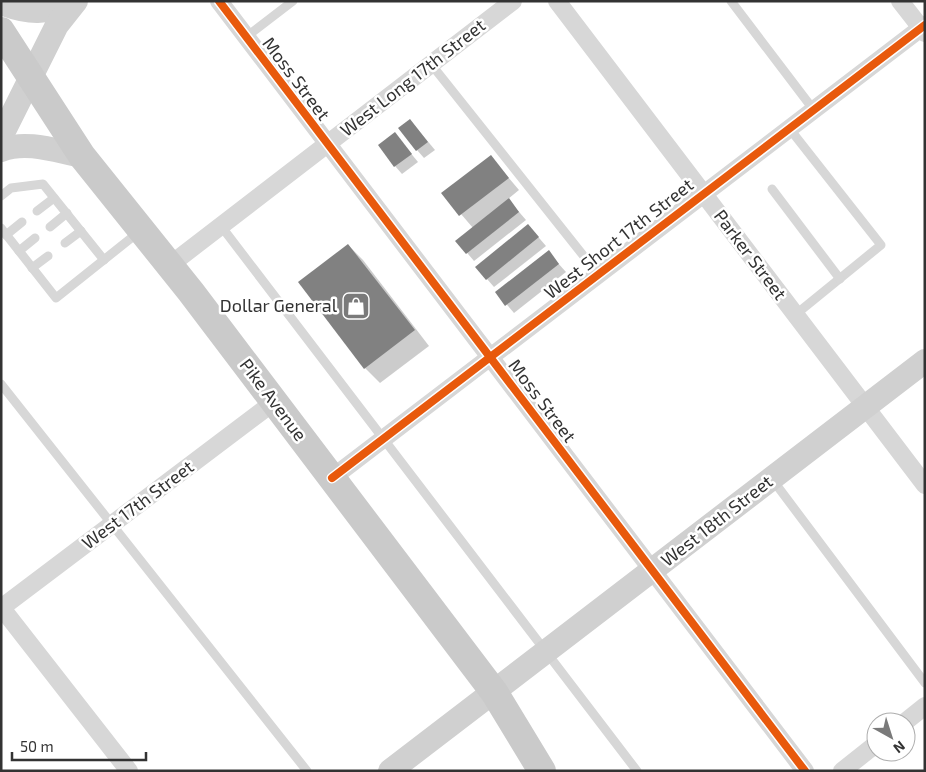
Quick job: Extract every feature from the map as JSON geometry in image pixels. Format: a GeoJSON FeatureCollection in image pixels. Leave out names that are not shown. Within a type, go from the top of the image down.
{"type":"FeatureCollection","features":[{"type":"Feature","properties":{"kind":"main road","name":"Pike Avenue"},"geometry":{"type":"LineString","coordinates":[[2,35],[82,156],[170,265],[494,692],[542,771]]}},
{"type":"Feature","properties":{"kind":"street"},"geometry":{"type":"LineString","coordinates":[[1,3],[20,10],[41,12],[55,10],[75,1]]}},
{"type":"Feature","properties":{"kind":"street"},"geometry":{"type":"LineString","coordinates":[[1,137],[58,25],[75,1]]}},
{"type":"Feature","properties":{"kind":"street","name":"Moss Street"},"geometry":{"type":"LineString","coordinates":[[218,1],[805,771]]}},
{"type":"Feature","properties":{"kind":"street","name":"West Long 17th Street"},"geometry":{"type":"LineString","coordinates":[[170,265],[513,1]]}},
{"type":"Feature","properties":{"kind":"street","name":"Parker Street"},"geometry":{"type":"LineString","coordinates":[[557,1],[925,484]]}},
{"type":"Feature","properties":{"kind":"street"},"geometry":{"type":"LineString","coordinates":[[900,1],[923,29]]}},
{"type":"Feature","properties":{"kind":"street","name":"West Short 17th Street"},"geometry":{"type":"LineString","coordinates":[[332,478],[813,109],[923,29]]}},
{"type":"Feature","properties":{"kind":"street"},"geometry":{"type":"LineString","coordinates":[[1,150],[16,146],[34,146],[82,156]]}},
{"type":"Feature","properties":{"kind":"street","name":"West 18th Street"},"geometry":{"type":"LineString","coordinates":[[390,771],[925,361]]}},
{"type":"Feature","properties":{"kind":"street","name":"West 17th Street"},"geometry":{"type":"LineString","coordinates":[[2,607],[274,402]]}},
{"type":"Feature","properties":{"kind":"street"},"geometry":{"type":"LineString","coordinates":[[2,607],[129,771]]}},
{"type":"Feature","properties":{"kind":"street"},"geometry":{"type":"LineString","coordinates":[[842,771],[866,752]]}},
{"type":"Feature","properties":{"kind":"lane"},"geometry":{"type":"LineString","coordinates":[[246,37],[293,1]]}},
{"type":"Feature","properties":{"kind":"lane"},"geometry":{"type":"LineString","coordinates":[[731,1],[813,109]]}},
{"type":"Feature","properties":{"kind":"lane"},"geometry":{"type":"LineString","coordinates":[[431,64],[598,274]]}},
{"type":"Feature","properties":{"kind":"lane"},"geometry":{"type":"LineString","coordinates":[[789,128],[881,245],[796,315]]}},
{"type":"Feature","properties":{"kind":"lane"},"geometry":{"type":"LineString","coordinates":[[1,196],[11,188],[43,184],[104,260]]}},
{"type":"Feature","properties":{"kind":"lane"},"geometry":{"type":"LineString","coordinates":[[772,189],[840,279]]}},
{"type":"Feature","properties":{"kind":"lane"},"geometry":{"type":"LineString","coordinates":[[37,211],[54,198]]}},
{"type":"Feature","properties":{"kind":"lane"},"geometry":{"type":"LineString","coordinates":[[50,227],[67,214]]}},
{"type":"Feature","properties":{"kind":"lane"},"geometry":{"type":"LineString","coordinates":[[22,222],[4,232],[56,298],[142,229]]}},
{"type":"Feature","properties":{"kind":"lane"},"geometry":{"type":"LineString","coordinates":[[221,226],[637,771]]}},
{"type":"Feature","properties":{"kind":"lane"},"geometry":{"type":"LineString","coordinates":[[65,243],[81,231]]}},
{"type":"Feature","properties":{"kind":"lane"},"geometry":{"type":"LineString","coordinates":[[19,251],[34,238]]}},
{"type":"Feature","properties":{"kind":"lane"},"geometry":{"type":"LineString","coordinates":[[32,268],[48,256]]}},
{"type":"Feature","properties":{"kind":"lane"},"geometry":{"type":"LineString","coordinates":[[1,384],[307,771]]}},
{"type":"Feature","properties":{"kind":"lane"},"geometry":{"type":"LineString","coordinates":[[772,479],[925,683]]}},
{"type":"Feature","properties":{"kind":"building"},"geometry":{"type":"Polygon","coordinates":[[[410,119],[428,142],[416,151],[398,128],[410,119]]]}},
{"type":"Feature","properties":{"kind":"building"},"geometry":{"type":"Polygon","coordinates":[[[395,132],[412,154],[394,167],[378,145],[395,132]]]}},
{"type":"Feature","properties":{"kind":"building"},"geometry":{"type":"Polygon","coordinates":[[[491,155],[509,178],[459,216],[441,193],[491,155]]]}},
{"type":"Feature","properties":{"kind":"building"},"geometry":{"type":"Polygon","coordinates":[[[509,198],[519,212],[466,254],[455,241],[509,198]]]}},
{"type":"Feature","properties":{"kind":"building"},"geometry":{"type":"Polygon","coordinates":[[[528,224],[539,237],[486,280],[475,267],[528,224]]]}},
{"type":"Feature","properties":{"kind":"building","name":"Dollar General"},"geometry":{"type":"Polygon","coordinates":[[[348,244],[415,330],[364,369],[298,282],[348,244]]]}},
{"type":"Feature","properties":{"kind":"building"},"geometry":{"type":"Polygon","coordinates":[[[549,250],[559,264],[505,306],[495,292],[549,250]]]}},
{"type":"Feature","properties":{"kind":"cycle path"},"geometry":{"type":"LineString","coordinates":[[219,1],[805,771]]}},
{"type":"Feature","properties":{"kind":"cycle path"},"geometry":{"type":"LineString","coordinates":[[332,478],[925,25]]}},
{"type":"Feature","properties":{"kind":"place","name":"Dollar General"},"geometry":{"type":"Point","coordinates":[356,306]}}]}
